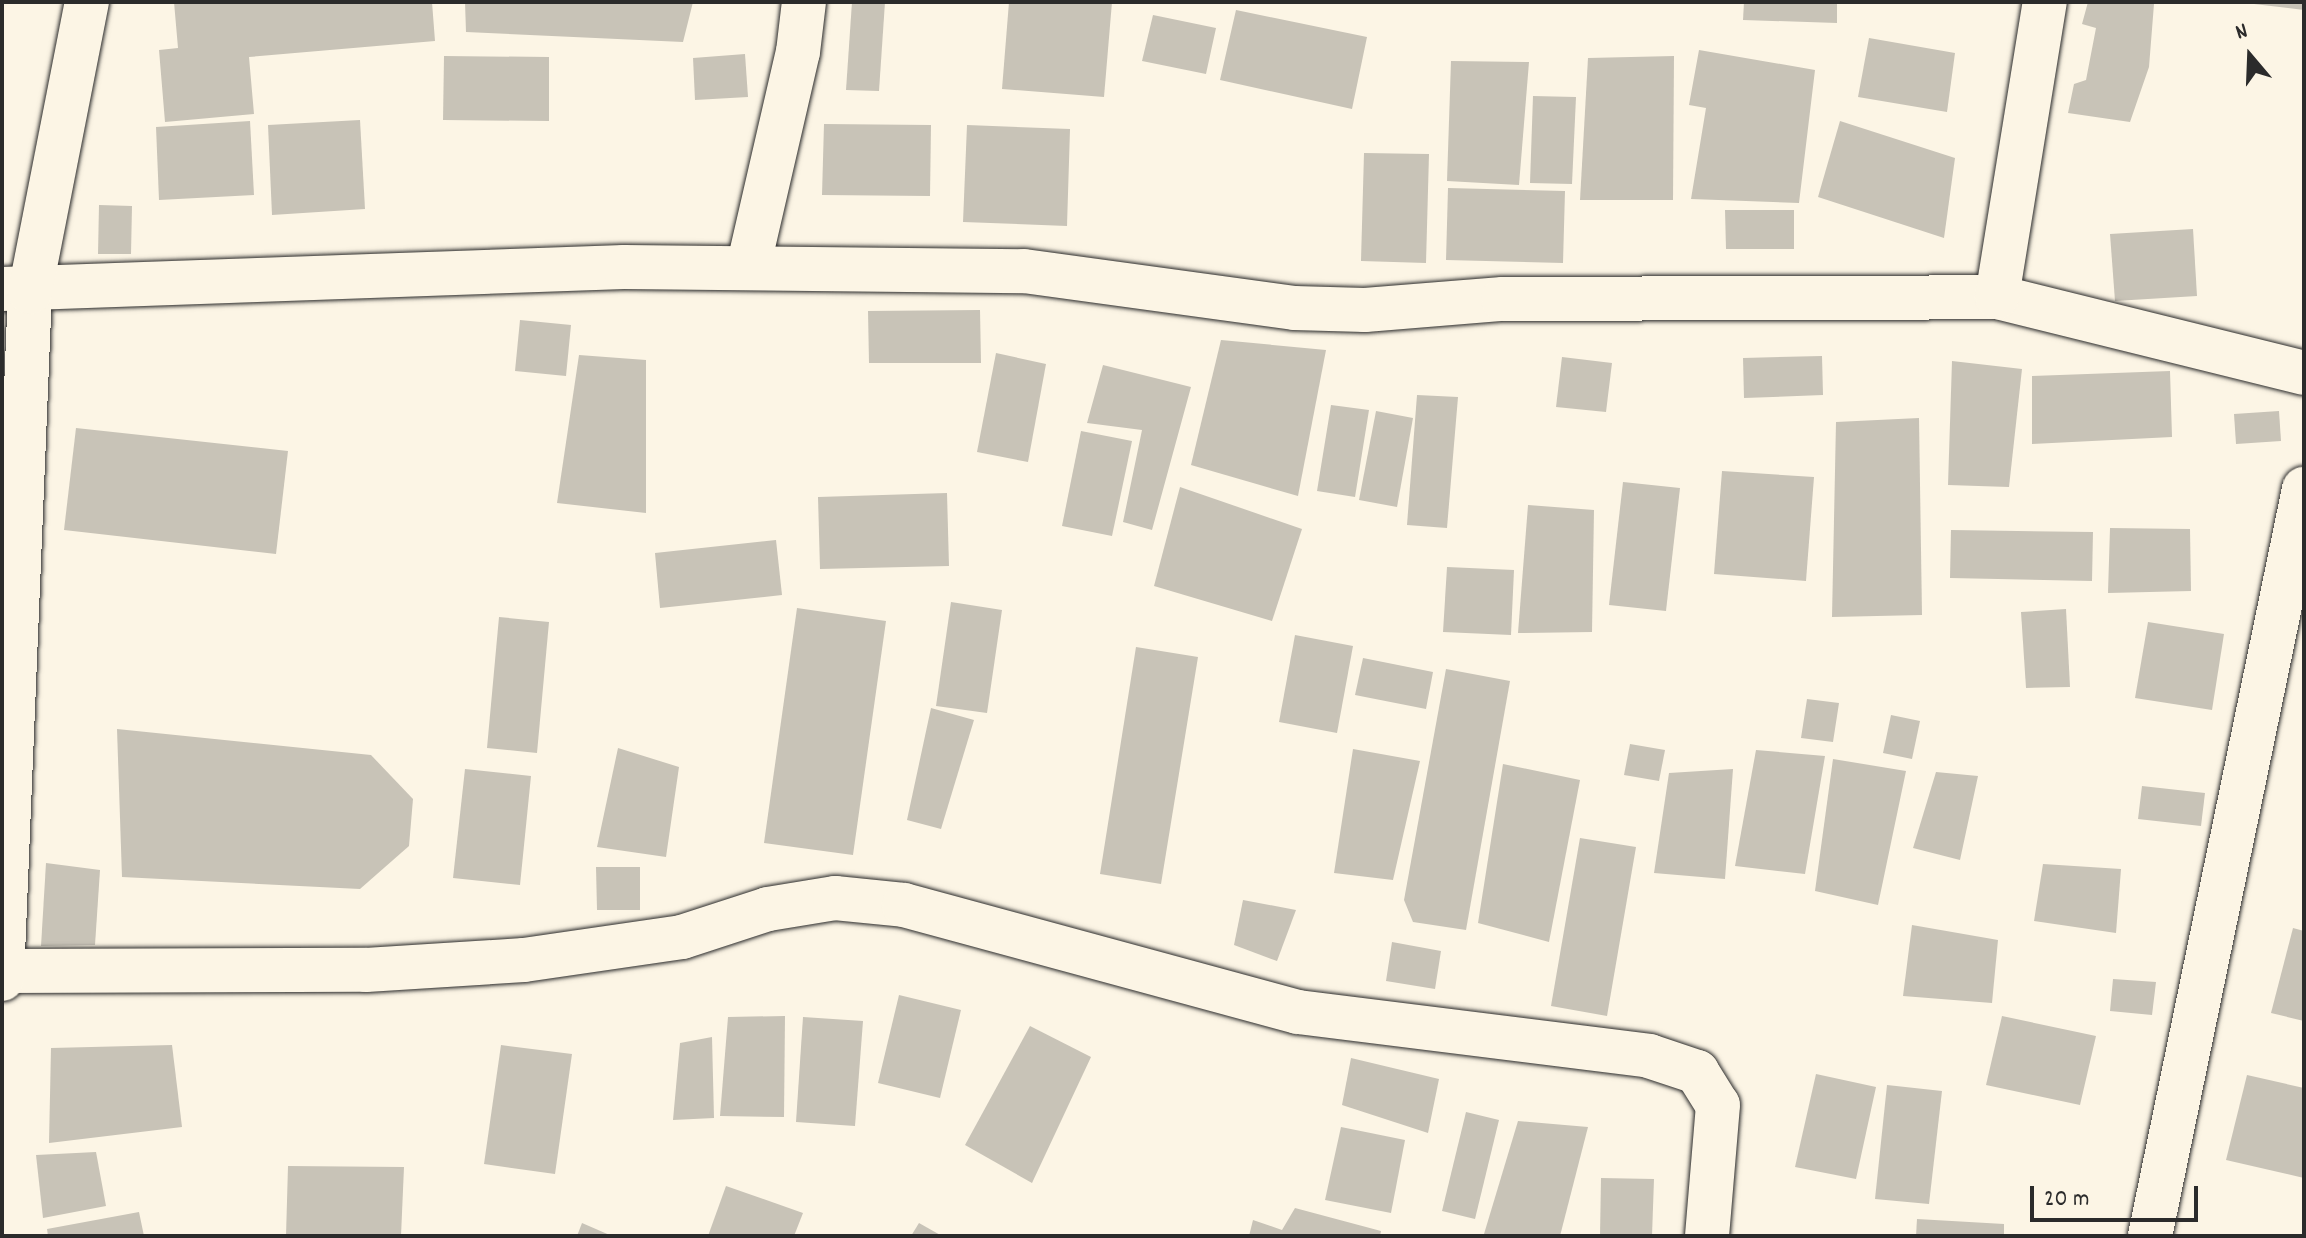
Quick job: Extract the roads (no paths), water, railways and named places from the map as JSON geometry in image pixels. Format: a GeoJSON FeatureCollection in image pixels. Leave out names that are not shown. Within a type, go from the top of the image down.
{"type":"FeatureCollection","features":[{"type":"Feature","properties":{"kind":"street"},"geometry":{"type":"LineString","coordinates":[[2,979],[16,291],[87,2]]}},
{"type":"Feature","properties":{"kind":"street"},"geometry":{"type":"LineString","coordinates":[[748,268],[798,52],[804,2]]}},
{"type":"Feature","properties":{"kind":"street"},"geometry":{"type":"LineString","coordinates":[[1997,297],[2045,2]]}},
{"type":"Feature","properties":{"kind":"street"},"geometry":{"type":"LineString","coordinates":[[16,291],[624,267],[1024,271],[1294,308],[1365,310],[1503,299],[1997,297],[2304,373]]}},
{"type":"Feature","properties":{"kind":"street"},"geometry":{"type":"LineString","coordinates":[[2150,1236],[2304,489]]}},
{"type":"Feature","properties":{"kind":"street"},"geometry":{"type":"LineString","coordinates":[[2,971],[366,970],[524,960],[682,937],[768,909],[835,898],[904,905],[1298,1012],[1649,1056],[1697,1072],[1718,1105],[1707,1236]]}}]}
